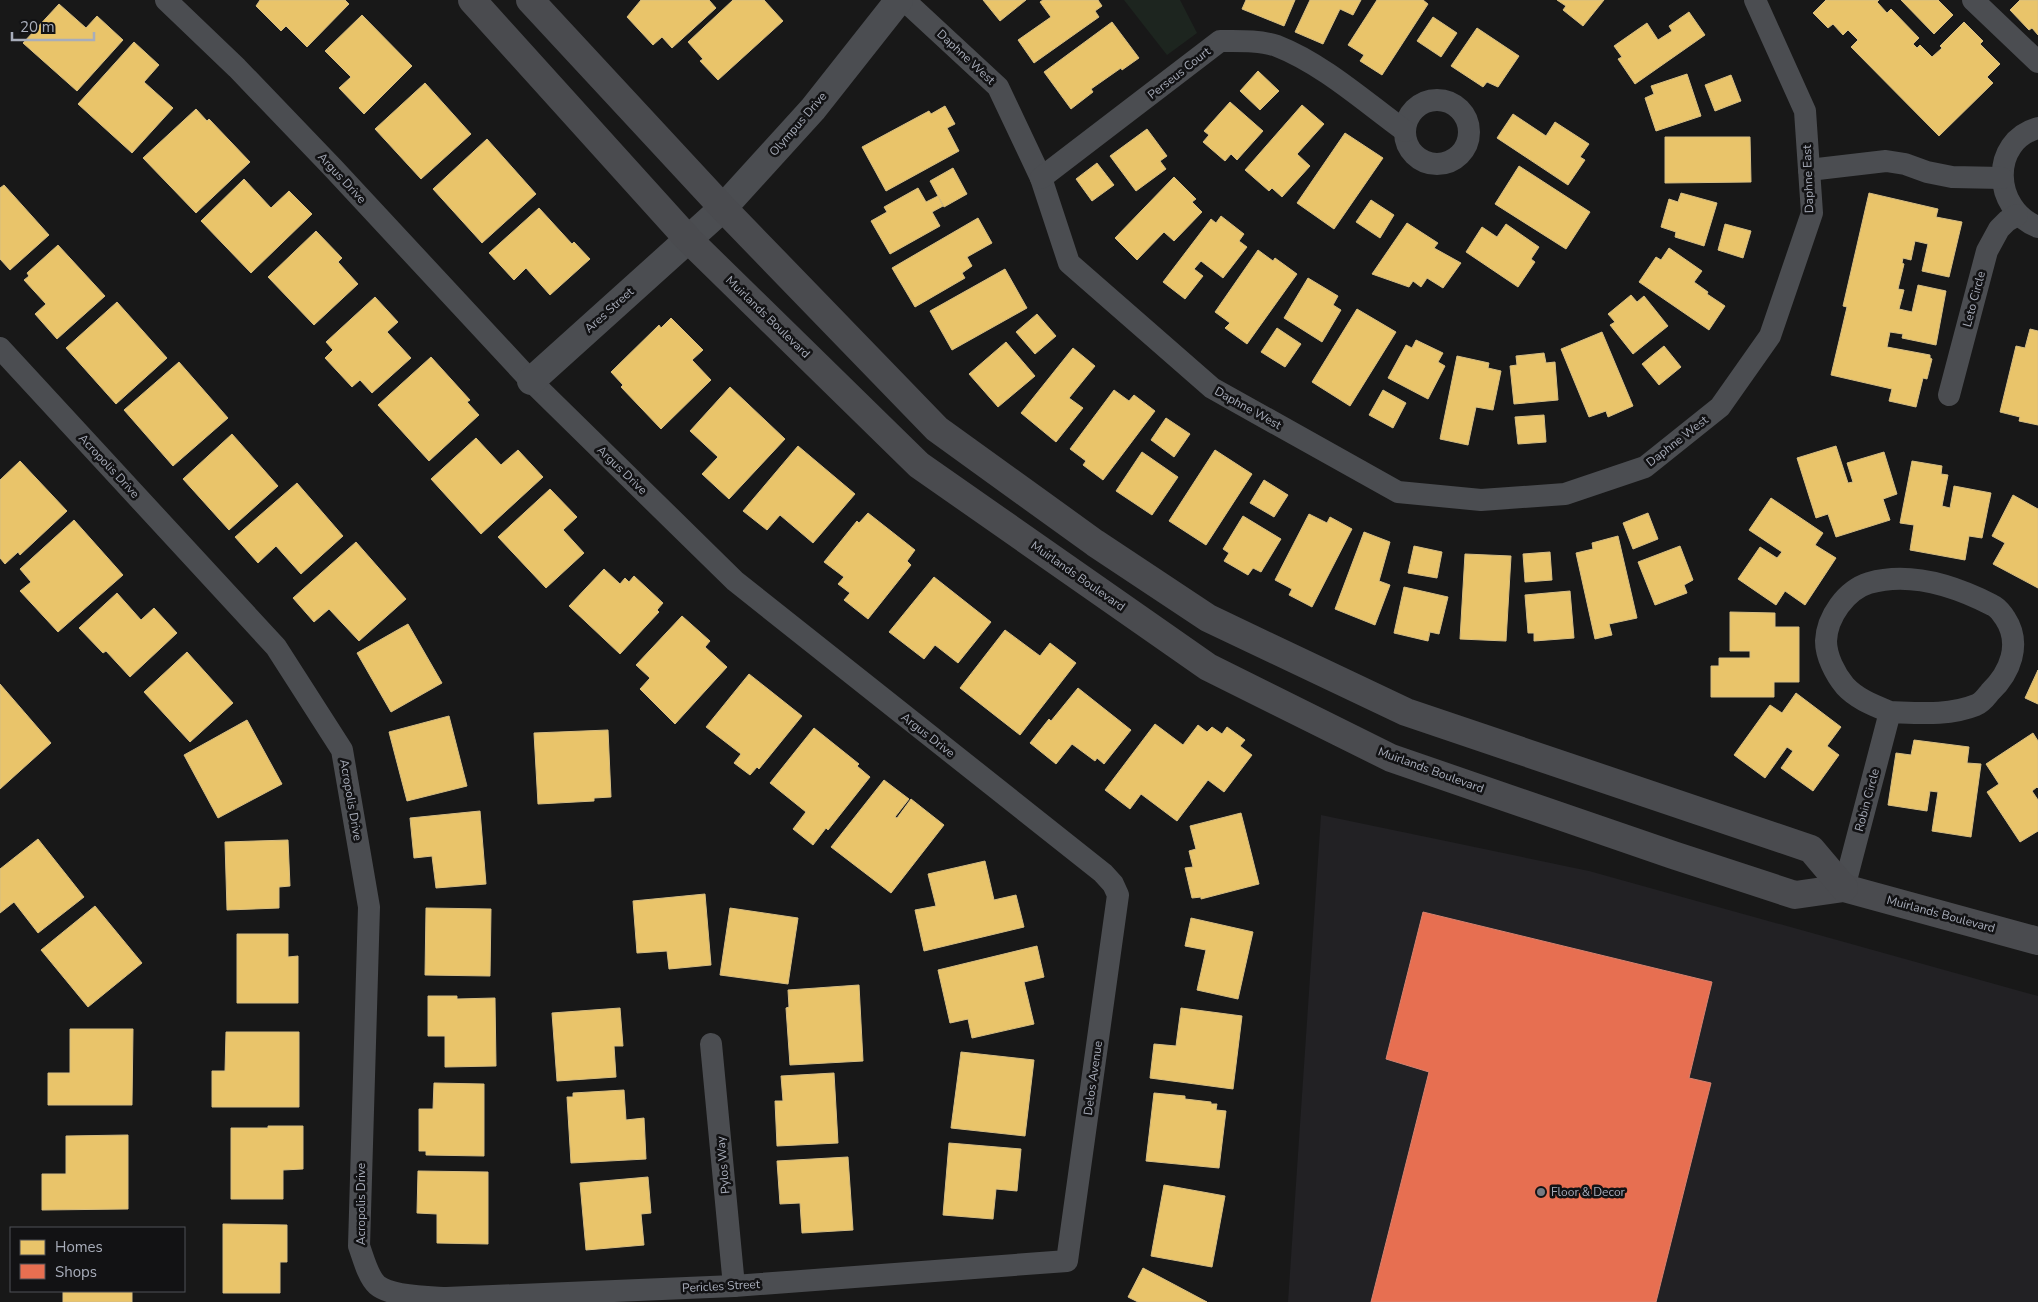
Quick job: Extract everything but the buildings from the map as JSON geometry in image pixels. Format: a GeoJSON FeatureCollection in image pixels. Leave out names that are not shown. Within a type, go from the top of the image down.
{"type":"FeatureCollection","features":[{"type":"Feature","properties":{"kind":"main road","name":"Muirlands Boulevard"},"geometry":{"type":"LineString","coordinates":[[472,0],[688,238],[918,465],[1208,667],[1390,758],[1795,895],[1844,888],[2038,941]]}},
{"type":"Feature","properties":{"kind":"main road"},"geometry":{"type":"LineString","coordinates":[[530,0],[723,208],[937,429],[1095,543],[1208,618],[1406,712],[1811,849],[1844,888]]}},
{"type":"Feature","properties":{"kind":"street","name":"Argus Drive"},"geometry":{"type":"LineString","coordinates":[[166,0],[237,68],[531,381],[735,581],[1103,874],[1113,884],[1118,895]]}},
{"type":"Feature","properties":{"kind":"street","name":"Olympus Drive"},"geometry":{"type":"LineString","coordinates":[[688,238],[723,208],[813,110],[899,0]]}},
{"type":"Feature","properties":{"kind":"street","name":"Daphne West"},"geometry":{"type":"LineString","coordinates":[[904,0],[998,87],[1041,178],[1069,263],[1212,388],[1398,492],[1481,500],[1566,494],[1645,467],[1720,407]]}},
{"type":"Feature","properties":{"kind":"street","name":"Daphne East"},"geometry":{"type":"LineString","coordinates":[[1720,407],[1770,336],[1812,213],[1804,111],[1755,0]]}},
{"type":"Feature","properties":{"kind":"street"},"geometry":{"type":"LineString","coordinates":[[1973,0],[2038,62]]}},
{"type":"Feature","properties":{"kind":"street","name":"Perseus Court"},"geometry":{"type":"LineString","coordinates":[[1041,178],[1220,41],[1253,41],[1276,46],[1312,63],[1405,131]]}},
{"type":"Feature","properties":{"kind":"street"},"geometry":{"type":"LineString","coordinates":[[2038,128],[2021,137],[2011,148],[2004,163],[2002,178],[2004,192],[2009,204],[2017,215],[2029,224],[2038,227]]}},
{"type":"Feature","properties":{"kind":"street"},"geometry":{"type":"LineString","coordinates":[[1809,170],[1886,161],[1905,164],[1927,172],[1952,177],[2002,178]]}},
{"type":"Feature","properties":{"kind":"street","name":"Leto Circle"},"geometry":{"type":"LineString","coordinates":[[1949,395],[1987,251],[1999,229],[2006,221],[2017,215]]}},
{"type":"Feature","properties":{"kind":"street","name":"Ares Street"},"geometry":{"type":"LineString","coordinates":[[531,381],[688,238]]}},
{"type":"Feature","properties":{"kind":"street","name":"Acropolis Drive"},"geometry":{"type":"LineString","coordinates":[[0,348],[276,647],[342,750],[369,907],[359,1246],[366,1266],[377,1285]]}},
{"type":"Feature","properties":{"kind":"street"},"geometry":{"type":"LineString","coordinates":[[1894,578],[1940,583],[1974,595],[1998,608],[2012,628],[2014,655],[2002,680],[1978,704],[1948,713],[1890,712],[1860,699],[1844,685],[1831,664],[1826,641],[1832,619],[1845,597],[1867,583],[1894,578]]}},
{"type":"Feature","properties":{"kind":"street","name":"Robin Circle"},"geometry":{"type":"LineString","coordinates":[[1844,888],[1890,712]]}},
{"type":"Feature","properties":{"kind":"street","name":"Delos Avenue"},"geometry":{"type":"LineString","coordinates":[[1067,1261],[1118,895]]}},
{"type":"Feature","properties":{"kind":"street","name":"Pylos Way"},"geometry":{"type":"LineString","coordinates":[[711,1044],[734,1286]]}},
{"type":"Feature","properties":{"kind":"street","name":"Pericles Street"},"geometry":{"type":"LineString","coordinates":[[377,1285],[394,1292],[414,1296],[446,1298],[734,1286],[1067,1261]]}},
{"type":"Feature","properties":{"kind":"shaded area"},"geometry":{"type":"Polygon","coordinates":[[[1124,0],[1180,0],[1197,33],[1167,55],[1124,0]]]}},
{"type":"Feature","properties":{"kind":"shaded area"},"geometry":{"type":"Polygon","coordinates":[[[1321,815],[1589,871],[2038,996],[2038,1302],[1288,1302],[1321,815]]]}},
{"type":"Feature","properties":{"kind":"place","name":"Floor & Decor"},"geometry":{"type":"Point","coordinates":[1541,1192]}}]}
